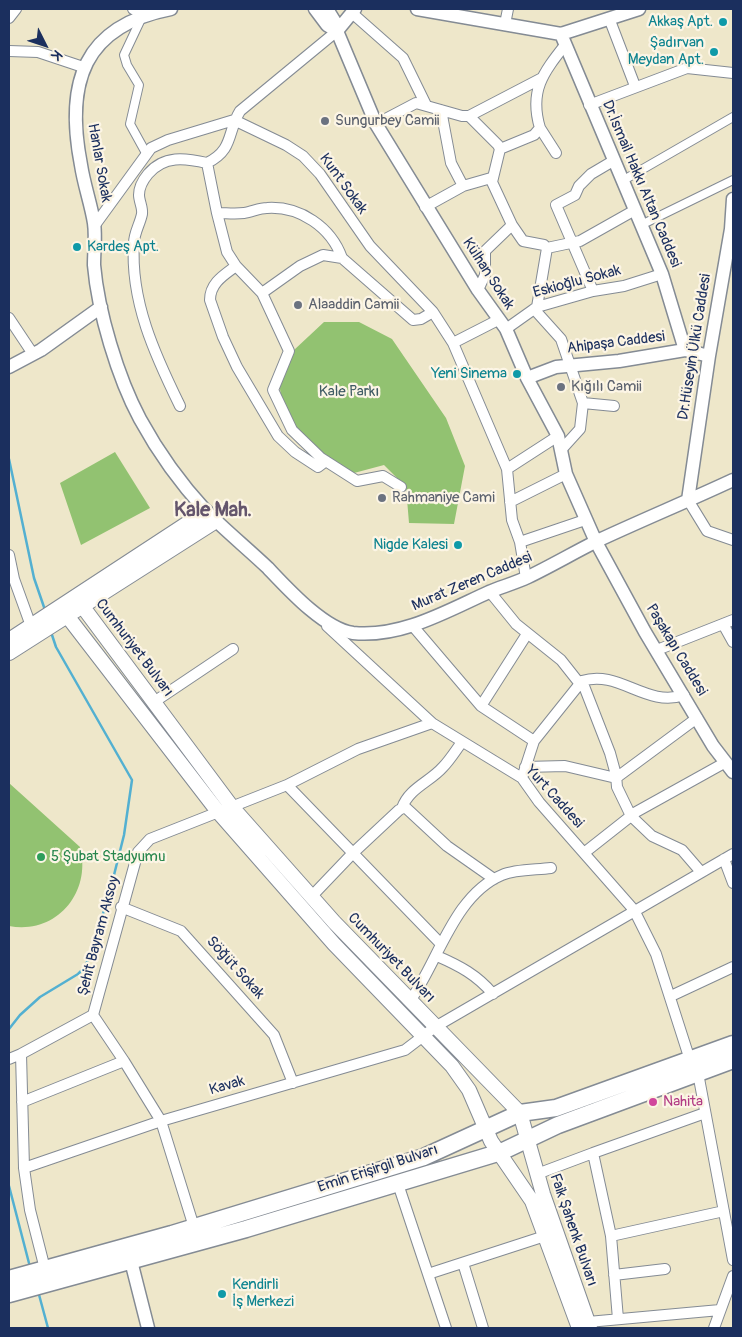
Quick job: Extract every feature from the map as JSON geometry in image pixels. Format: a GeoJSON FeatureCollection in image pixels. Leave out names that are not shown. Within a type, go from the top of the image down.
{"type":"FeatureCollection","features":[{"type":"Feature","properties":{"kind":"main road"},"geometry":{"type":"LineString","coordinates":[[9,640],[37,626],[60,618],[206,511]]}},
{"type":"Feature","properties":{"kind":"main road"},"geometry":{"type":"LineString","coordinates":[[77,604],[216,521]]}},
{"type":"Feature","properties":{"kind":"main road","name":"Cumhuriyet Bulvarı"},"geometry":{"type":"LineString","coordinates":[[77,604],[154,702],[232,807],[311,897],[435,1028],[520,1113]]}},
{"type":"Feature","properties":{"kind":"main road","name":"Cumhuriyet Bulvarı"},"geometry":{"type":"LineString","coordinates":[[60,618],[219,813],[334,944],[452,1066],[470,1090],[486,1128]]}},
{"type":"Feature","properties":{"kind":"main road"},"geometry":{"type":"LineString","coordinates":[[9,653],[37,626]]}},
{"type":"Feature","properties":{"kind":"main road","name":"Emin Erişirgil Bulvarı"},"geometry":{"type":"LineString","coordinates":[[47,1276],[131,1261],[398,1184],[501,1152],[694,1066],[733,1044]]}},
{"type":"Feature","properties":{"kind":"main road","name":"Emin Erişirgil Bulvarı"},"geometry":{"type":"LineString","coordinates":[[47,1276],[194,1227],[424,1157],[520,1113],[556,1108],[694,1066],[733,1060]]}},
{"type":"Feature","properties":{"kind":"main road","name":"Faik Şahenk Bulvarı"},"geometry":{"type":"LineString","coordinates":[[520,1113],[527,1142],[586,1326]]}},
{"type":"Feature","properties":{"kind":"main road","name":"Faik Şahenk Bulvarı"},"geometry":{"type":"LineString","coordinates":[[486,1128],[491,1141],[501,1152],[532,1201],[545,1236],[586,1326]]}},
{"type":"Feature","properties":{"kind":"main road"},"geometry":{"type":"LineString","coordinates":[[9,1279],[47,1276]]}},
{"type":"Feature","properties":{"kind":"main road"},"geometry":{"type":"LineString","coordinates":[[9,1294],[47,1276]]}},
{"type":"Feature","properties":{"kind":"street"},"geometry":{"type":"LineString","coordinates":[[9,18],[16,9]]}},
{"type":"Feature","properties":{"kind":"street","name":"Hanlar Sokak"},"geometry":{"type":"LineString","coordinates":[[101,307],[94,265],[95,225],[76,138],[76,104],[83,67],[100,43],[138,12],[171,9]]}},
{"type":"Feature","properties":{"kind":"street","name":"Külhan Sokak"},"geometry":{"type":"LineString","coordinates":[[315,9],[327,25],[337,31]]}},
{"type":"Feature","properties":{"kind":"street","name":"Külhan Sokak"},"geometry":{"type":"LineString","coordinates":[[327,9],[335,22],[337,31],[376,124],[425,207],[502,325],[527,378],[558,436],[566,474],[596,542]]}},
{"type":"Feature","properties":{"kind":"street"},"geometry":{"type":"LineString","coordinates":[[417,9],[443,11],[563,39]]}},
{"type":"Feature","properties":{"kind":"street"},"geometry":{"type":"LineString","coordinates":[[505,24],[508,9]]}},
{"type":"Feature","properties":{"kind":"street"},"geometry":{"type":"LineString","coordinates":[[556,153],[540,128],[535,102],[542,78],[563,39],[608,18],[639,9]]}},
{"type":"Feature","properties":{"kind":"street"},"geometry":{"type":"LineString","coordinates":[[180,406],[153,349],[136,292],[134,238],[142,210],[139,195],[141,187],[152,169],[161,162],[179,158],[207,163],[221,154],[226,148],[234,120],[240,111],[337,31],[354,11],[403,58],[426,105]]}},
{"type":"Feature","properties":{"kind":"street"},"geometry":{"type":"LineString","coordinates":[[138,12],[124,55],[127,65],[139,85],[130,119],[130,128],[146,153]]}},
{"type":"Feature","properties":{"kind":"street"},"geometry":{"type":"LineString","coordinates":[[608,18],[634,86]]}},
{"type":"Feature","properties":{"kind":"street","name":"Dr.İsmail Hakkı Altan Caddesi"},"geometry":{"type":"LineString","coordinates":[[563,39],[589,105],[662,274],[685,350]]}},
{"type":"Feature","properties":{"kind":"street"},"geometry":{"type":"LineString","coordinates":[[9,51],[38,52],[83,67]]}},
{"type":"Feature","properties":{"kind":"street"},"geometry":{"type":"LineString","coordinates":[[589,105],[634,86],[687,68],[733,73]]}},
{"type":"Feature","properties":{"kind":"street"},"geometry":{"type":"LineString","coordinates":[[376,124],[416,103],[462,116],[469,116],[542,78]]}},
{"type":"Feature","properties":{"kind":"street"},"geometry":{"type":"LineString","coordinates":[[441,110],[451,164],[462,186]]}},
{"type":"Feature","properties":{"kind":"street"},"geometry":{"type":"LineString","coordinates":[[469,116],[500,149]]}},
{"type":"Feature","properties":{"kind":"street"},"geometry":{"type":"LineString","coordinates":[[622,181],[733,117]]}},
{"type":"Feature","properties":{"kind":"street"},"geometry":{"type":"LineString","coordinates":[[95,225],[151,148],[168,140],[234,120]]}},
{"type":"Feature","properties":{"kind":"street","name":"Kunt Sokak"},"geometry":{"type":"LineString","coordinates":[[234,120],[286,145],[303,156],[320,174],[370,246],[433,312],[453,343],[506,469],[512,520],[520,542],[526,578]]}},
{"type":"Feature","properties":{"kind":"street"},"geometry":{"type":"LineString","coordinates":[[500,149],[534,135],[540,128]]}},
{"type":"Feature","properties":{"kind":"street"},"geometry":{"type":"LineString","coordinates":[[500,149],[491,178],[512,226],[523,242],[544,245],[547,248],[573,242],[635,210]]}},
{"type":"Feature","properties":{"kind":"street"},"geometry":{"type":"LineString","coordinates":[[593,291],[556,205],[575,195],[579,186],[591,174],[613,161]]}},
{"type":"Feature","properties":{"kind":"street"},"geometry":{"type":"LineString","coordinates":[[207,163],[216,213],[228,252],[236,266],[262,293],[289,351],[273,390],[292,430],[326,461],[357,481],[383,476],[401,487]]}},
{"type":"Feature","properties":{"kind":"street"},"geometry":{"type":"LineString","coordinates":[[425,207],[462,186],[491,178]]}},
{"type":"Feature","properties":{"kind":"street"},"geometry":{"type":"LineString","coordinates":[[641,225],[733,180]]}},
{"type":"Feature","properties":{"kind":"street","name":"Dr.Hüseyin Ülkü Caddesi"},"geometry":{"type":"LineString","coordinates":[[688,500],[709,356],[731,229],[733,199]]}},
{"type":"Feature","properties":{"kind":"street"},"geometry":{"type":"LineString","coordinates":[[216,213],[245,213],[269,207],[296,212],[312,219],[330,233],[337,243],[342,258],[413,320],[422,319],[433,312]]}},
{"type":"Feature","properties":{"kind":"street"},"geometry":{"type":"LineString","coordinates":[[478,290],[485,275],[485,251],[512,226]]}},
{"type":"Feature","properties":{"kind":"street"},"geometry":{"type":"LineString","coordinates":[[547,248],[535,308],[554,329],[560,339],[583,403],[580,429],[561,450]]}},
{"type":"Feature","properties":{"kind":"street"},"geometry":{"type":"LineString","coordinates":[[262,293],[300,266],[323,255],[342,258]]}},
{"type":"Feature","properties":{"kind":"street"},"geometry":{"type":"LineString","coordinates":[[236,266],[220,280],[210,294],[223,337],[237,367],[278,436],[294,452],[318,467],[326,461]]}},
{"type":"Feature","properties":{"kind":"street","name":"Eskioğlu Sokak"},"geometry":{"type":"LineString","coordinates":[[453,343],[502,325],[535,308],[593,291],[624,286],[662,274]]}},
{"type":"Feature","properties":{"kind":"street"},"geometry":{"type":"LineString","coordinates":[[9,367],[33,354],[101,307]]}},
{"type":"Feature","properties":{"kind":"street","name":"Murat Zeren Caddesi"},"geometry":{"type":"LineString","coordinates":[[101,307],[119,370],[139,416],[169,465],[206,511],[303,603],[337,627],[353,633],[381,631],[412,625],[437,616],[526,578],[596,542],[733,480]]}},
{"type":"Feature","properties":{"kind":"street"},"geometry":{"type":"LineString","coordinates":[[9,318],[33,354]]}},
{"type":"Feature","properties":{"kind":"street","name":"Ahipaşa Caddesi"},"geometry":{"type":"LineString","coordinates":[[527,378],[569,364],[620,362],[685,350],[709,356]]}},
{"type":"Feature","properties":{"kind":"street"},"geometry":{"type":"LineString","coordinates":[[583,403],[614,406]]}},
{"type":"Feature","properties":{"kind":"street"},"geometry":{"type":"LineString","coordinates":[[506,469],[558,436]]}},
{"type":"Feature","properties":{"kind":"street"},"geometry":{"type":"LineString","coordinates":[[510,502],[566,474]]}},
{"type":"Feature","properties":{"kind":"street"},"geometry":{"type":"LineString","coordinates":[[688,500],[707,531],[733,540]]}},
{"type":"Feature","properties":{"kind":"street"},"geometry":{"type":"LineString","coordinates":[[520,542],[585,520]]}},
{"type":"Feature","properties":{"kind":"street","name":"Paşakapı Caddesi"},"geometry":{"type":"LineString","coordinates":[[596,542],[657,650],[730,767]]}},
{"type":"Feature","properties":{"kind":"street"},"geometry":{"type":"LineString","coordinates":[[9,555],[12,580],[37,626]]}},
{"type":"Feature","properties":{"kind":"street"},"geometry":{"type":"LineString","coordinates":[[490,592],[506,613],[527,634],[561,660],[581,683],[610,753],[617,787],[631,816],[652,836],[678,846],[701,872]]}},
{"type":"Feature","properties":{"kind":"street","name":"Yurt Caddesi"},"geometry":{"type":"LineString","coordinates":[[303,603],[432,724],[522,778],[539,802],[634,910],[656,954],[694,1066],[705,1113],[733,1260]]}},
{"type":"Feature","properties":{"kind":"street"},"geometry":{"type":"LineString","coordinates":[[657,650],[733,620]]}},
{"type":"Feature","properties":{"kind":"street"},"geometry":{"type":"LineString","coordinates":[[723,624],[733,642]]}},
{"type":"Feature","properties":{"kind":"street"},"geometry":{"type":"LineString","coordinates":[[412,625],[481,706],[534,742]]}},
{"type":"Feature","properties":{"kind":"street"},"geometry":{"type":"LineString","coordinates":[[481,706],[527,634]]}},
{"type":"Feature","properties":{"kind":"street"},"geometry":{"type":"LineString","coordinates":[[154,702],[234,649]]}},
{"type":"Feature","properties":{"kind":"street"},"geometry":{"type":"LineString","coordinates":[[522,778],[534,742],[581,683],[592,678],[606,679],[658,698],[671,699],[684,695]]}},
{"type":"Feature","properties":{"kind":"street"},"geometry":{"type":"LineString","coordinates":[[525,767],[565,766],[616,778],[698,718]]}},
{"type":"Feature","properties":{"kind":"street"},"geometry":{"type":"LineString","coordinates":[[232,807],[287,785],[358,749],[432,724]]}},
{"type":"Feature","properties":{"kind":"street"},"geometry":{"type":"LineString","coordinates":[[311,897],[353,853],[402,808],[405,800],[411,794],[443,768],[462,742]]}},
{"type":"Feature","properties":{"kind":"street"},"geometry":{"type":"LineString","coordinates":[[584,853],[631,816],[730,767]]}},
{"type":"Feature","properties":{"kind":"street"},"geometry":{"type":"LineString","coordinates":[[287,785],[440,943]]}},
{"type":"Feature","properties":{"kind":"street","name":"Şehit Bayram Aksoy"},"geometry":{"type":"LineString","coordinates":[[93,1015],[121,908],[138,852],[143,844],[150,838],[232,807]]}},
{"type":"Feature","properties":{"kind":"street"},"geometry":{"type":"LineString","coordinates":[[402,808],[405,807],[447,846],[494,879]]}},
{"type":"Feature","properties":{"kind":"street"},"geometry":{"type":"LineString","coordinates":[[729,856],[733,883]]}},
{"type":"Feature","properties":{"kind":"street","name":"Kavak"},"geometry":{"type":"LineString","coordinates":[[24,1168],[160,1120],[405,1050],[435,1028],[729,856]]}},
{"type":"Feature","properties":{"kind":"street"},"geometry":{"type":"LineString","coordinates":[[410,1002],[437,956],[440,943],[482,885],[504,874],[551,868]]}},
{"type":"Feature","properties":{"kind":"street","name":"Söğüt Sokak"},"geometry":{"type":"LineString","coordinates":[[121,908],[181,930],[274,1035],[293,1083]]}},
{"type":"Feature","properties":{"kind":"street"},"geometry":{"type":"LineString","coordinates":[[437,956],[468,970],[493,994]]}},
{"type":"Feature","properties":{"kind":"street"},"geometry":{"type":"LineString","coordinates":[[671,996],[733,968]]}},
{"type":"Feature","properties":{"kind":"street"},"geometry":{"type":"LineString","coordinates":[[9,1059],[93,1015],[160,1120],[194,1227]]}},
{"type":"Feature","properties":{"kind":"street"},"geometry":{"type":"LineString","coordinates":[[21,1054],[24,1168],[30,1210],[47,1276]]}},
{"type":"Feature","properties":{"kind":"street"},"geometry":{"type":"LineString","coordinates":[[22,1102],[124,1061]]}},
{"type":"Feature","properties":{"kind":"street"},"geometry":{"type":"LineString","coordinates":[[537,1174],[705,1113]]}},
{"type":"Feature","properties":{"kind":"street"},"geometry":{"type":"LineString","coordinates":[[593,1153],[611,1236],[618,1319]]}},
{"type":"Feature","properties":{"kind":"street"},"geometry":{"type":"LineString","coordinates":[[398,1184],[446,1328]]}},
{"type":"Feature","properties":{"kind":"street"},"geometry":{"type":"LineString","coordinates":[[611,1236],[724,1210]]}},
{"type":"Feature","properties":{"kind":"street"},"geometry":{"type":"LineString","coordinates":[[428,1274],[545,1236]]}},
{"type":"Feature","properties":{"kind":"street"},"geometry":{"type":"LineString","coordinates":[[131,1261],[148,1328]]}},
{"type":"Feature","properties":{"kind":"street"},"geometry":{"type":"LineString","coordinates":[[463,1263],[483,1328]]}},
{"type":"Feature","properties":{"kind":"street"},"geometry":{"type":"LineString","coordinates":[[614,1275],[665,1269]]}},
{"type":"Feature","properties":{"kind":"street"},"geometry":{"type":"LineString","coordinates":[[714,1328],[733,1276]]}},
{"type":"Feature","properties":{"kind":"street"},"geometry":{"type":"LineString","coordinates":[[586,1326],[618,1319],[720,1310]]}},
{"type":"Feature","properties":{"kind":"green space","name":"Kale Parkı"},"geometry":{"type":"Polygon","coordinates":[[[324,322],[359,322],[392,339],[446,418],[465,466],[454,524],[409,523],[406,487],[384,465],[354,473],[306,443],[284,414],[279,383],[294,350],[324,322]]]}},
{"type":"Feature","properties":{"kind":"green space"},"geometry":{"type":"Polygon","coordinates":[[[115,452],[150,508],[81,545],[60,483],[115,452]]]}},
{"type":"Feature","properties":{"kind":"green space","name":"5 Şubat Stadyumu"},"geometry":{"type":"Polygon","coordinates":[[[9,783],[80,847],[81,880],[67,907],[56,917],[42,924],[26,927],[9,926],[9,783]]]}},
{"type":"Feature","properties":{"kind":"waterway"},"geometry":{"type":"LineString","coordinates":[[9,459],[34,578],[45,610]]}},
{"type":"Feature","properties":{"kind":"waterway"},"geometry":{"type":"LineString","coordinates":[[9,1029],[20,1015],[40,997],[78,974],[85,967],[111,887],[124,835],[132,780],[56,647],[51,632]]}},
{"type":"Feature","properties":{"kind":"waterway"},"geometry":{"type":"LineString","coordinates":[[9,1186],[30,1267]]}},
{"type":"Feature","properties":{"kind":"waterway"},"geometry":{"type":"LineString","coordinates":[[38,1291],[48,1328]]}},
{"type":"Feature","properties":{"kind":"place","name":"Akkaş Apt."},"geometry":{"type":"Point","coordinates":[723,22]}},
{"type":"Feature","properties":{"kind":"place","name":"Şadırvan Meydan Apt."},"geometry":{"type":"Point","coordinates":[714,52]}},
{"type":"Feature","properties":{"kind":"place","name":"Sungurbey Camii"},"geometry":{"type":"Point","coordinates":[325,121]}},
{"type":"Feature","properties":{"kind":"place","name":"Kardeş Apt."},"geometry":{"type":"Point","coordinates":[77,247]}},
{"type":"Feature","properties":{"kind":"place","name":"Alaaddin Camii"},"geometry":{"type":"Point","coordinates":[298,305]}},
{"type":"Feature","properties":{"kind":"place","name":"Yeni Sinema"},"geometry":{"type":"Point","coordinates":[517,374]}},
{"type":"Feature","properties":{"kind":"place","name":"Kığılı Camii"},"geometry":{"type":"Point","coordinates":[561,387]}},
{"type":"Feature","properties":{"kind":"place","name":"Rahmaniye Cami"},"geometry":{"type":"Point","coordinates":[382,498]}},
{"type":"Feature","properties":{"kind":"place","name":"Nigde Kalesi"},"geometry":{"type":"Point","coordinates":[458,545]}},
{"type":"Feature","properties":{"kind":"place","name":"5 Şubat Stadyumu"},"geometry":{"type":"Point","coordinates":[41,857]}},
{"type":"Feature","properties":{"kind":"place","name":"Nahita"},"geometry":{"type":"Point","coordinates":[653,1102]}},
{"type":"Feature","properties":{"kind":"place","name":"Kendirli İş Merkezi"},"geometry":{"type":"Point","coordinates":[222,1294]}},
{"type":"Feature","properties":{"kind":"district","name":"Kale Mah."},"geometry":{"type":"Point","coordinates":[213,511]}}]}
